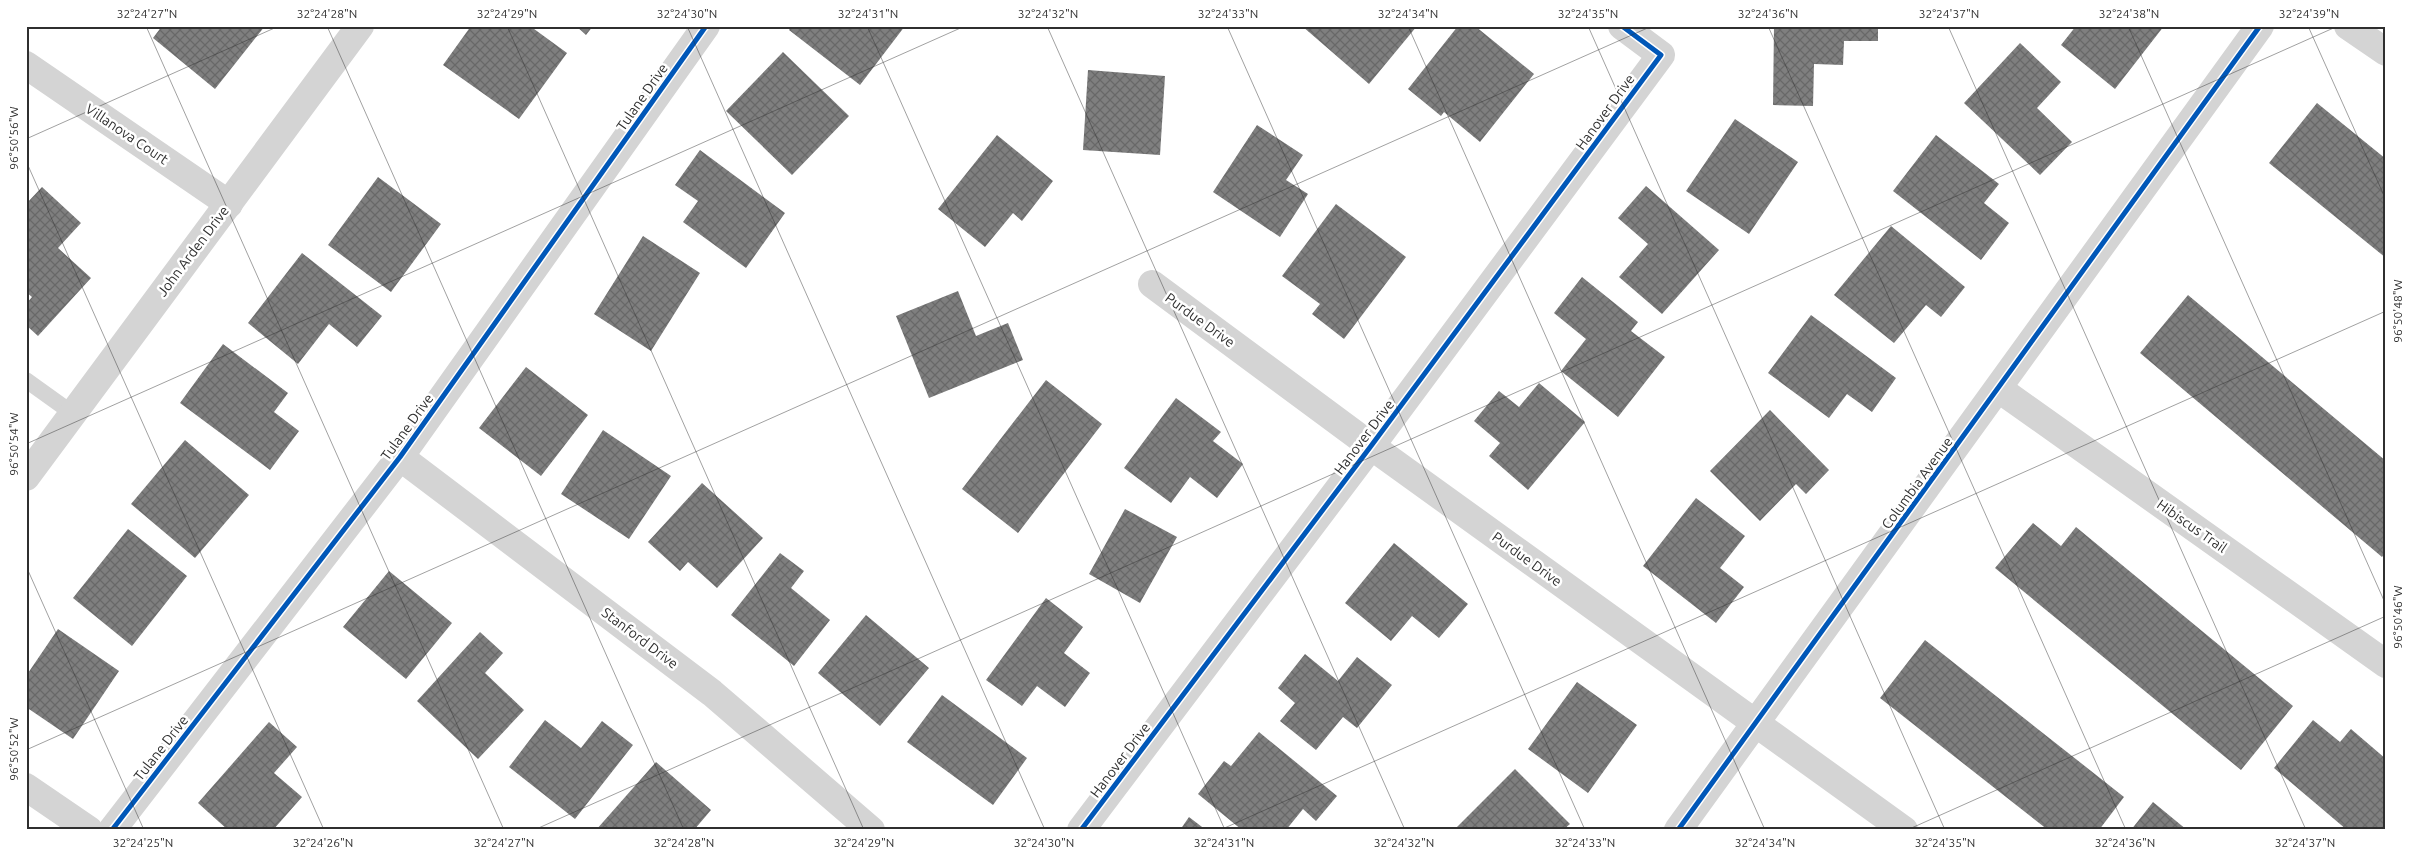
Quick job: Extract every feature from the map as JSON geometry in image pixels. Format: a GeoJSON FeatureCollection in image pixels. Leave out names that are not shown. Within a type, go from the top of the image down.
{"type":"FeatureCollection","features":[{"type":"Feature","properties":{"kind":"street","name":"John Arden Drive"},"geometry":{"type":"LineString","coordinates":[[26,477],[360,26]]}},
{"type":"Feature","properties":{"kind":"street","name":"Tulane Drive"},"geometry":{"type":"LineString","coordinates":[[112,830],[400,457],[706,26]]}},
{"type":"Feature","properties":{"kind":"street","name":"Hanover Drive"},"geometry":{"type":"LineString","coordinates":[[1081,830],[1371,446],[1661,55],[1622,26]]}},
{"type":"Feature","properties":{"kind":"street","name":"Columbia Avenue"},"geometry":{"type":"LineString","coordinates":[[1678,830],[2260,26]]}},
{"type":"Feature","properties":{"kind":"street"},"geometry":{"type":"LineString","coordinates":[[2348,26],[2386,52]]}},
{"type":"Feature","properties":{"kind":"street","name":"Villanova Court"},"geometry":{"type":"LineString","coordinates":[[26,65],[229,204]]}},
{"type":"Feature","properties":{"kind":"street","name":"Purdue Drive"},"geometry":{"type":"LineString","coordinates":[[1152,284],[1371,446],[1904,830]]}},
{"type":"Feature","properties":{"kind":"street","name":"Hibiscus Trail"},"geometry":{"type":"LineString","coordinates":[[1999,389],[2386,664]]}},
{"type":"Feature","properties":{"kind":"street","name":"Stanford Drive"},"geometry":{"type":"LineString","coordinates":[[400,457],[712,693],[871,830]]}},
{"type":"Feature","properties":{"kind":"street"},"geometry":{"type":"LineString","coordinates":[[26,787],[89,830]]}},
{"type":"Feature","properties":{"kind":"lane"},"geometry":{"type":"LineString","coordinates":[[26,380],[72,413]]}},
{"type":"Feature","properties":{"kind":"building"},"geometry":{"type":"Polygon","coordinates":[[[162,26],[265,26],[215,89],[153,38],[162,26]]]}},
{"type":"Feature","properties":{"kind":"building"},"geometry":{"type":"Polygon","coordinates":[[[471,26],[530,26],[567,53],[519,119],[443,65],[471,26]]]}},
{"type":"Feature","properties":{"kind":"building"},"geometry":{"type":"Polygon","coordinates":[[[576,26],[593,26],[586,35],[576,26]]]}},
{"type":"Feature","properties":{"kind":"building"},"geometry":{"type":"Polygon","coordinates":[[[792,26],[905,26],[860,85],[789,30],[792,26]]]}},
{"type":"Feature","properties":{"kind":"building"},"geometry":{"type":"Polygon","coordinates":[[[1302,26],[1417,26],[1369,84],[1302,26]]]}},
{"type":"Feature","properties":{"kind":"building"},"geometry":{"type":"Polygon","coordinates":[[[1458,26],[1475,26],[1534,74],[1480,142],[1444,112],[1441,116],[1408,89],[1458,26]]]}},
{"type":"Feature","properties":{"kind":"building"},"geometry":{"type":"Polygon","coordinates":[[[1774,26],[1878,26],[1878,41],[1844,41],[1843,65],[1814,64],[1813,106],[1773,105],[1774,26]]]}},
{"type":"Feature","properties":{"kind":"building"},"geometry":{"type":"Polygon","coordinates":[[[2076,26],[2164,26],[2115,89],[2061,45],[2076,26]]]}},
{"type":"Feature","properties":{"kind":"building"},"geometry":{"type":"Polygon","coordinates":[[[2020,43],[2061,82],[2037,108],[2072,142],[2040,175],[1964,103],[2020,43]]]}},
{"type":"Feature","properties":{"kind":"building"},"geometry":{"type":"Polygon","coordinates":[[[783,52],[849,116],[792,175],[726,111],[783,52]]]}},
{"type":"Feature","properties":{"kind":"building"},"geometry":{"type":"Polygon","coordinates":[[[1088,70],[1165,76],[1160,155],[1083,150],[1088,70]]]}},
{"type":"Feature","properties":{"kind":"building"},"geometry":{"type":"Polygon","coordinates":[[[2317,103],[2386,159],[2386,258],[2269,163],[2317,103]]]}},
{"type":"Feature","properties":{"kind":"building"},"geometry":{"type":"Polygon","coordinates":[[[1735,119],[1798,162],[1749,234],[1686,191],[1735,119]]]}},
{"type":"Feature","properties":{"kind":"building"},"geometry":{"type":"Polygon","coordinates":[[[1257,125],[1303,155],[1286,180],[1308,194],[1280,237],[1213,192],[1257,125]]]}},
{"type":"Feature","properties":{"kind":"building"},"geometry":{"type":"Polygon","coordinates":[[[997,135],[1053,181],[1022,221],[1013,213],[985,247],[938,209],[997,135]]]}},
{"type":"Feature","properties":{"kind":"building"},"geometry":{"type":"Polygon","coordinates":[[[1936,135],[1999,184],[1984,203],[2009,223],[1981,260],[1893,191],[1936,135]]]}},
{"type":"Feature","properties":{"kind":"building"},"geometry":{"type":"Polygon","coordinates":[[[700,150],[785,213],[746,268],[683,222],[698,201],[675,185],[700,150]]]}},
{"type":"Feature","properties":{"kind":"building"},"geometry":{"type":"Polygon","coordinates":[[[378,177],[441,224],[391,292],[328,245],[378,177]]]}},
{"type":"Feature","properties":{"kind":"building"},"geometry":{"type":"Polygon","coordinates":[[[1646,186],[1719,250],[1662,314],[1619,277],[1648,244],[1618,218],[1646,186]]]}},
{"type":"Feature","properties":{"kind":"building"},"geometry":{"type":"Polygon","coordinates":[[[42,187],[81,223],[58,248],[91,278],[38,336],[26,325],[26,304],[32,297],[26,292],[26,204],[42,187]]]}},
{"type":"Feature","properties":{"kind":"building"},"geometry":{"type":"Polygon","coordinates":[[[1336,204],[1406,257],[1344,339],[1312,314],[1320,304],[1282,276],[1336,204]]]}},
{"type":"Feature","properties":{"kind":"building"},"geometry":{"type":"Polygon","coordinates":[[[1891,226],[1965,287],[1941,317],[1926,305],[1894,343],[1834,295],[1891,226]]]}},
{"type":"Feature","properties":{"kind":"building"},"geometry":{"type":"Polygon","coordinates":[[[643,236],[700,273],[651,351],[594,314],[643,236]]]}},
{"type":"Feature","properties":{"kind":"building"},"geometry":{"type":"Polygon","coordinates":[[[302,253],[382,316],[357,347],[329,324],[298,364],[248,323],[302,253]]]}},
{"type":"Feature","properties":{"kind":"building"},"geometry":{"type":"Polygon","coordinates":[[[1582,277],[1638,322],[1631,331],[1665,357],[1618,417],[1561,371],[1586,339],[1554,313],[1582,277]]]}},
{"type":"Feature","properties":{"kind":"building"},"geometry":{"type":"Polygon","coordinates":[[[958,291],[976,336],[1008,323],[1023,360],[929,398],[896,316],[958,291]]]}},
{"type":"Feature","properties":{"kind":"building"},"geometry":{"type":"Polygon","coordinates":[[[2188,295],[2386,461],[2386,552],[2382,557],[2140,353],[2188,295]]]}},
{"type":"Feature","properties":{"kind":"building"},"geometry":{"type":"Polygon","coordinates":[[[1811,315],[1896,378],[1872,412],[1847,394],[1829,418],[1768,373],[1811,315]]]}},
{"type":"Feature","properties":{"kind":"building"},"geometry":{"type":"Polygon","coordinates":[[[223,344],[288,393],[274,412],[299,431],[270,470],[180,403],[223,344]]]}},
{"type":"Feature","properties":{"kind":"building"},"geometry":{"type":"Polygon","coordinates":[[[526,367],[588,415],[541,476],[479,428],[526,367]]]}},
{"type":"Feature","properties":{"kind":"building"},"geometry":{"type":"Polygon","coordinates":[[[1046,380],[1102,424],[1018,533],[962,489],[1046,380]]]}},
{"type":"Feature","properties":{"kind":"building"},"geometry":{"type":"Polygon","coordinates":[[[1539,383],[1585,422],[1528,490],[1489,456],[1500,443],[1474,421],[1499,391],[1519,407],[1539,383]]]}},
{"type":"Feature","properties":{"kind":"building"},"geometry":{"type":"Polygon","coordinates":[[[1176,398],[1221,432],[1213,441],[1243,464],[1217,498],[1190,477],[1171,503],[1124,468],[1176,398]]]}},
{"type":"Feature","properties":{"kind":"building"},"geometry":{"type":"Polygon","coordinates":[[[1770,410],[1829,470],[1806,494],[1796,484],[1760,521],[1710,471],[1770,410]]]}},
{"type":"Feature","properties":{"kind":"building"},"geometry":{"type":"Polygon","coordinates":[[[603,430],[671,476],[629,539],[561,494],[603,430]]]}},
{"type":"Feature","properties":{"kind":"building"},"geometry":{"type":"Polygon","coordinates":[[[185,440],[249,495],[195,558],[131,504],[185,440]]]}},
{"type":"Feature","properties":{"kind":"building"},"geometry":{"type":"Polygon","coordinates":[[[702,483],[763,538],[717,588],[688,562],[680,571],[648,542],[702,483]]]}},
{"type":"Feature","properties":{"kind":"building"},"geometry":{"type":"Polygon","coordinates":[[[1696,498],[1745,536],[1720,568],[1744,587],[1716,623],[1643,566],[1696,498]]]}},
{"type":"Feature","properties":{"kind":"building"},"geometry":{"type":"Polygon","coordinates":[[[1125,509],[1177,537],[1140,603],[1089,574],[1125,509]]]}},
{"type":"Feature","properties":{"kind":"building"},"geometry":{"type":"Polygon","coordinates":[[[2033,523],[2061,546],[2076,527],[2293,706],[2241,770],[1995,568],[2033,523]]]}},
{"type":"Feature","properties":{"kind":"building"},"geometry":{"type":"Polygon","coordinates":[[[128,529],[187,576],[132,646],[73,598],[128,529]]]}},
{"type":"Feature","properties":{"kind":"building"},"geometry":{"type":"Polygon","coordinates":[[[1394,543],[1468,604],[1439,638],[1412,616],[1391,641],[1345,603],[1394,543]]]}},
{"type":"Feature","properties":{"kind":"building"},"geometry":{"type":"Polygon","coordinates":[[[780,553],[804,571],[791,588],[830,620],[794,666],[731,615],[780,553]]]}},
{"type":"Feature","properties":{"kind":"building"},"geometry":{"type":"Polygon","coordinates":[[[389,571],[452,623],[406,679],[343,627],[389,571]]]}},
{"type":"Feature","properties":{"kind":"building"},"geometry":{"type":"Polygon","coordinates":[[[1046,598],[1083,627],[1064,653],[1090,673],[1065,707],[1037,686],[1022,706],[986,680],[1046,598]]]}},
{"type":"Feature","properties":{"kind":"building"},"geometry":{"type":"Polygon","coordinates":[[[866,615],[929,668],[880,726],[818,673],[866,615]]]}},
{"type":"Feature","properties":{"kind":"building"},"geometry":{"type":"Polygon","coordinates":[[[58,629],[119,671],[73,739],[26,707],[26,676],[58,629]]]}},
{"type":"Feature","properties":{"kind":"building"},"geometry":{"type":"Polygon","coordinates":[[[480,632],[503,653],[485,673],[524,710],[478,759],[417,701],[480,632]]]}},
{"type":"Feature","properties":{"kind":"building"},"geometry":{"type":"Polygon","coordinates":[[[1925,640],[2124,797],[2099,830],[2048,830],[1880,698],[1925,640]]]}},
{"type":"Feature","properties":{"kind":"building"},"geometry":{"type":"Polygon","coordinates":[[[1305,654],[1338,681],[1357,657],[1392,685],[1357,728],[1343,717],[1316,750],[1280,721],[1295,703],[1278,688],[1305,654]]]}},
{"type":"Feature","properties":{"kind":"building"},"geometry":{"type":"Polygon","coordinates":[[[1577,682],[1637,725],[1588,793],[1528,749],[1577,682]]]}},
{"type":"Feature","properties":{"kind":"building"},"geometry":{"type":"Polygon","coordinates":[[[942,695],[1027,758],[993,805],[907,742],[942,695]]]}},
{"type":"Feature","properties":{"kind":"building"},"geometry":{"type":"Polygon","coordinates":[[[545,720],[581,748],[602,721],[633,745],[575,819],[509,767],[545,720]]]}},
{"type":"Feature","properties":{"kind":"building"},"geometry":{"type":"Polygon","coordinates":[[[2313,720],[2340,742],[2351,729],[2386,759],[2386,830],[2347,830],[2274,768],[2313,720]]]}},
{"type":"Feature","properties":{"kind":"building"},"geometry":{"type":"Polygon","coordinates":[[[269,722],[297,747],[274,773],[302,797],[273,830],[228,830],[198,803],[269,722]]]}},
{"type":"Feature","properties":{"kind":"building"},"geometry":{"type":"Polygon","coordinates":[[[1259,732],[1337,796],[1316,821],[1303,809],[1286,830],[1242,830],[1198,794],[1224,761],[1231,766],[1259,732]]]}},
{"type":"Feature","properties":{"kind":"building"},"geometry":{"type":"Polygon","coordinates":[[[656,762],[711,810],[694,830],[596,830],[656,762]]]}},
{"type":"Feature","properties":{"kind":"building"},"geometry":{"type":"Polygon","coordinates":[[[1515,769],[1570,824],[1563,830],[1454,830],[1515,769]]]}},
{"type":"Feature","properties":{"kind":"building"},"geometry":{"type":"Polygon","coordinates":[[[2153,802],[2187,830],[2131,830],[2153,802]]]}},
{"type":"Feature","properties":{"kind":"building"},"geometry":{"type":"Polygon","coordinates":[[[1189,817],[1206,830],[1180,830],[1189,817]]]}},
{"type":"Feature","properties":{"kind":"cycle path"},"geometry":{"type":"LineString","coordinates":[[112,830],[400,457],[706,26]]}},
{"type":"Feature","properties":{"kind":"cycle path"},"geometry":{"type":"LineString","coordinates":[[1081,830],[1371,446],[1661,55],[1622,26]]}},
{"type":"Feature","properties":{"kind":"cycle path"},"geometry":{"type":"LineString","coordinates":[[1678,830],[2260,26]]}}]}
